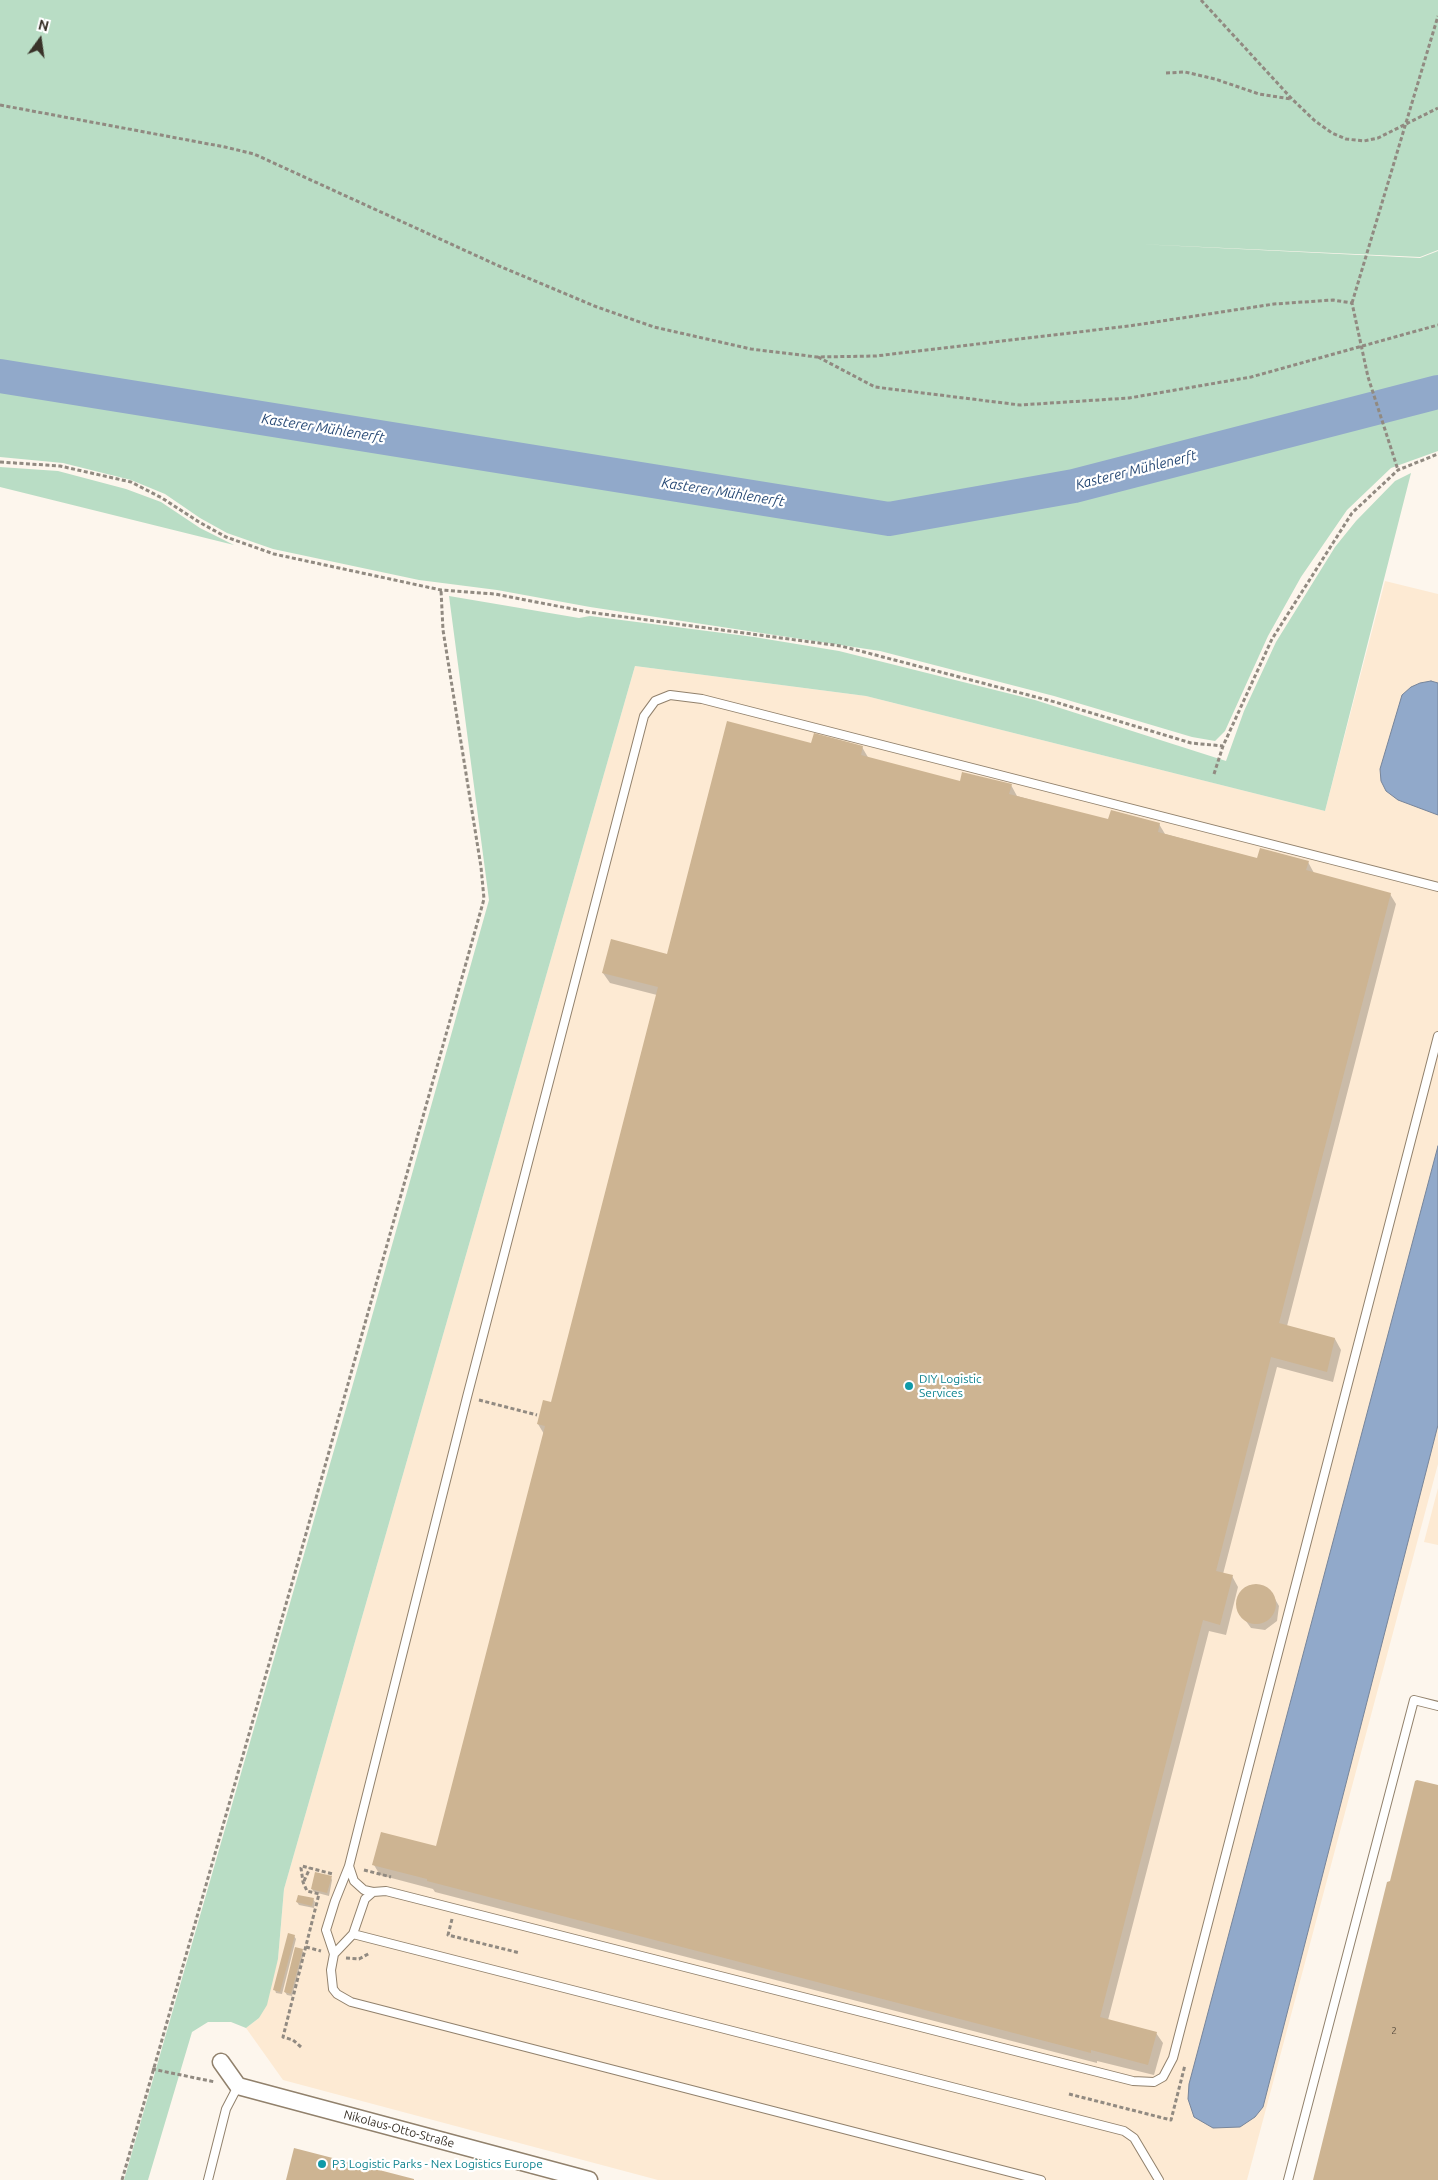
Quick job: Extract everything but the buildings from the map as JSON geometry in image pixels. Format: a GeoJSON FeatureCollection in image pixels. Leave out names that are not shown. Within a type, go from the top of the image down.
{"type":"FeatureCollection","features":[{"type":"Feature","properties":{"kind":"street"},"geometry":{"type":"LineString","coordinates":[[221,2062],[238,2086]]}},
{"type":"Feature","properties":{"kind":"street","name":"Nikolaus-Otto-Straße"},"geometry":{"type":"LineString","coordinates":[[238,2086],[590,2180]]}},
{"type":"Feature","properties":{"kind":"lane"},"geometry":{"type":"LineString","coordinates":[[1041,2180],[351,2002],[337,1994],[334,1989],[331,1970],[334,1954],[326,1930],[348,1866],[467,1397],[644,716],[651,705],[662,698],[678,694],[702,699],[1438,887]]}},
{"type":"Feature","properties":{"kind":"lane"},"geometry":{"type":"LineString","coordinates":[[348,1866],[354,1881],[359,1886],[373,1892],[394,1893],[455,1908],[1133,2081],[1154,2082],[1162,2077],[1173,2058],[1438,1036]]}},
{"type":"Feature","properties":{"kind":"lane"},"geometry":{"type":"LineString","coordinates":[[1288,2180],[1414,1700],[1438,1706]]}},
{"type":"Feature","properties":{"kind":"lane"},"geometry":{"type":"LineString","coordinates":[[334,1954],[353,1934],[362,1904],[368,1895],[373,1892]]}},
{"type":"Feature","properties":{"kind":"lane"},"geometry":{"type":"LineString","coordinates":[[353,1934],[1124,2131],[1134,2138],[1159,2180]]}},
{"type":"Feature","properties":{"kind":"lane"},"geometry":{"type":"LineString","coordinates":[[208,2180],[226,2109],[238,2086]]}},
{"type":"Feature","properties":{"kind":"path"},"geometry":{"type":"LineString","coordinates":[[1201,0],[1292,99],[1315,121],[1332,133],[1346,139],[1364,141],[1378,138],[1438,108]]}},
{"type":"Feature","properties":{"kind":"path"},"geometry":{"type":"LineString","coordinates":[[1398,470],[1368,377],[1352,303],[1438,16]]}},
{"type":"Feature","properties":{"kind":"path"},"geometry":{"type":"LineString","coordinates":[[1166,73],[1185,72],[1215,79],[1259,94],[1292,99]]}},
{"type":"Feature","properties":{"kind":"path"},"geometry":{"type":"LineString","coordinates":[[0,105],[254,154],[597,308],[654,327],[752,349],[817,357],[876,356],[1128,326],[1274,304],[1333,300],[1352,303]]}},
{"type":"Feature","properties":{"kind":"path"},"geometry":{"type":"LineString","coordinates":[[817,357],[875,387],[1020,404],[1129,398],[1251,377],[1438,325]]}},
{"type":"Feature","properties":{"kind":"path"},"geometry":{"type":"LineString","coordinates":[[1214,774],[1223,746],[1272,638],[1352,513],[1398,470],[1438,454]]}},
{"type":"Feature","properties":{"kind":"path"},"geometry":{"type":"LineString","coordinates":[[0,462],[60,466],[131,482],[162,498],[226,537],[274,554],[441,590],[495,594],[588,612],[841,646],[1056,702],[1191,744],[1223,746]]}},
{"type":"Feature","properties":{"kind":"path"},"geometry":{"type":"LineString","coordinates":[[122,2180],[484,899],[481,867],[444,630],[441,590]]}},
{"type":"Feature","properties":{"kind":"path"},"geometry":{"type":"LineString","coordinates":[[467,1397],[537,1415]]}},
{"type":"Feature","properties":{"kind":"path"},"geometry":{"type":"LineString","coordinates":[[303,1882],[310,1868]]}},
{"type":"Feature","properties":{"kind":"path"},"geometry":{"type":"LineString","coordinates":[[301,2047],[294,2040],[283,2037],[319,1898]]}},
{"type":"Feature","properties":{"kind":"path"},"geometry":{"type":"LineString","coordinates":[[455,1908],[448,1935],[520,1953]]}},
{"type":"Feature","properties":{"kind":"path"},"geometry":{"type":"LineString","coordinates":[[152,2069],[238,2086]]}},
{"type":"Feature","properties":{"kind":"shaded area"},"geometry":{"type":"Polygon","coordinates":[[[1385,581],[1438,594],[1438,1464],[1247,2180],[658,2180],[283,2080],[246,2028],[259,2018],[278,1959],[284,1889],[635,666],[866,696],[1325,811],[1385,581]]]}},
{"type":"Feature","properties":{"kind":"shaded area"},"geometry":{"type":"Polygon","coordinates":[[[1438,1488],[1438,1545],[1424,1542],[1438,1488]]]}},
{"type":"Feature","properties":{"kind":"green space"},"geometry":{"type":"Polygon","coordinates":[[[0,0],[1438,0],[1438,250],[1420,257],[1138,244],[1420,258],[1438,251],[1438,387],[1073,480],[889,512],[0,373],[0,0]]]}},
{"type":"Feature","properties":{"kind":"green space"},"geometry":{"type":"Polygon","coordinates":[[[0,380],[890,522],[1075,492],[1394,417],[1438,404],[1438,451],[1391,468],[1347,510],[1301,577],[1268,636],[1225,731],[1215,741],[1192,737],[1054,696],[880,651],[590,607],[497,590],[419,580],[273,549],[227,533],[200,518],[165,494],[131,480],[63,463],[0,457],[0,380]]]}},
{"type":"Feature","properties":{"kind":"green space"},"geometry":{"type":"Polygon","coordinates":[[[0,467],[58,471],[126,489],[161,502],[200,528],[234,545],[0,487],[0,467]]]}},
{"type":"Feature","properties":{"kind":"green space"},"geometry":{"type":"Polygon","coordinates":[[[1411,473],[1325,811],[866,696],[635,666],[284,1889],[278,1959],[267,2005],[259,2018],[246,2028],[231,2022],[208,2022],[192,2032],[148,2180],[124,2180],[351,1391],[489,900],[449,596],[579,618],[590,616],[754,637],[839,651],[1035,700],[1226,761],[1244,711],[1276,642],[1335,547],[1356,521],[1395,481],[1411,473]]]}},
{"type":"Feature","properties":{"kind":"water"},"geometry":{"type":"Polygon","coordinates":[[[1431,681],[1438,683],[1438,815],[1398,800],[1386,791],[1381,781],[1380,769],[1402,695],[1411,687],[1431,681]]]}},
{"type":"Feature","properties":{"kind":"water"},"geometry":{"type":"Polygon","coordinates":[[[1438,1146],[1438,1425],[1263,2107],[1255,2117],[1240,2127],[1213,2128],[1194,2117],[1188,2099],[1189,2084],[1438,1146]]]}},
{"type":"Feature","properties":{"kind":"waterway","name":"Kasterer Mühlenerft"},"geometry":{"type":"LineString","coordinates":[[0,376],[889,519],[1074,486],[1438,392]]}},
{"type":"Feature","properties":{"kind":"place","name":"DIY Logistic Services"},"geometry":{"type":"Point","coordinates":[909,1386]}},
{"type":"Feature","properties":{"kind":"place","name":"P3 Logistic Parks - Nex Logistics Europe"},"geometry":{"type":"Point","coordinates":[322,2164]}}]}
